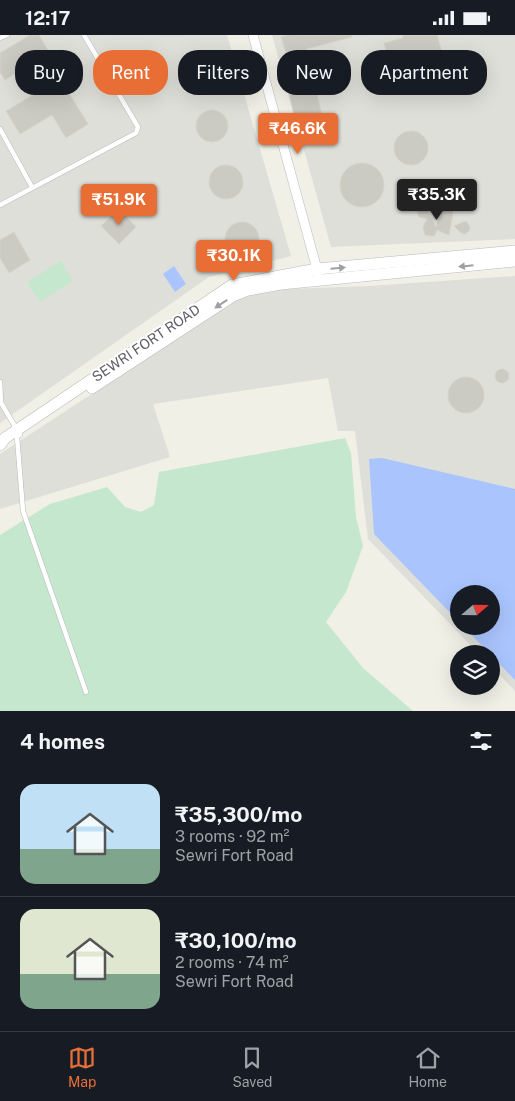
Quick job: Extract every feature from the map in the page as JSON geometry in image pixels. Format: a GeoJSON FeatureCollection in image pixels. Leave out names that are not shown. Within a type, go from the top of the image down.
{"type":"FeatureCollection","features":[{"type":"Feature","properties":{"kind":"street"},"geometry":{"type":"LineString","coordinates":[[253,35],[318,275]]}},
{"type":"Feature","properties":{"kind":"street","name":"SEWRI FORT ROAD"},"geometry":{"type":"LineString","coordinates":[[0,445],[4,438],[17,433],[188,320],[232,285],[400,267],[515,251]]}},
{"type":"Feature","properties":{"kind":"street"},"geometry":{"type":"LineString","coordinates":[[400,267],[515,261]]}},
{"type":"Feature","properties":{"kind":"lane"},"geometry":{"type":"LineString","coordinates":[[0,38],[7,35]]}},
{"type":"Feature","properties":{"kind":"lane"},"geometry":{"type":"LineString","coordinates":[[0,205],[136,133],[138,127],[84,35]]}},
{"type":"Feature","properties":{"kind":"lane"},"geometry":{"type":"LineString","coordinates":[[0,129],[32,187]]}},
{"type":"Feature","properties":{"kind":"lane"},"geometry":{"type":"LineString","coordinates":[[0,382],[1,401],[17,433],[23,511],[86,692]]}},
{"type":"Feature","properties":{"kind":"shaded area"},"geometry":{"type":"Polygon","coordinates":[[[0,35],[227,35],[231,50],[178,50],[178,95],[244,95],[291,256],[209,277],[0,423],[0,35]]]}},
{"type":"Feature","properties":{"kind":"shaded area"},"geometry":{"type":"Polygon","coordinates":[[[272,35],[515,35],[515,239],[331,247],[289,95],[351,95],[351,50],[277,50],[277,53],[272,35]]]}},
{"type":"Feature","properties":{"kind":"shaded area"},"geometry":{"type":"Polygon","coordinates":[[[515,276],[515,691],[500,675],[500,645],[470,645],[461,635],[500,635],[500,585],[450,585],[450,624],[368,539],[355,431],[338,431],[328,378],[153,404],[170,457],[0,509],[0,454],[238,298],[259,290],[369,286],[515,276]]]}},
{"type":"Feature","properties":{"kind":"green space"},"geometry":{"type":"Polygon","coordinates":[[[61,261],[73,281],[40,302],[27,282],[61,261]]]}},
{"type":"Feature","properties":{"kind":"green space"},"geometry":{"type":"Polygon","coordinates":[[[345,438],[351,453],[356,517],[363,546],[346,592],[326,622],[363,668],[413,711],[0,711],[0,535],[50,504],[107,487],[125,507],[141,512],[154,505],[159,472],[345,438]]]}},
{"type":"Feature","properties":{"kind":"water"},"geometry":{"type":"Polygon","coordinates":[[[174,266],[186,284],[175,292],[163,274],[174,266]]]}},
{"type":"Feature","properties":{"kind":"water"},"geometry":{"type":"Polygon","coordinates":[[[382,458],[515,489],[515,680],[500,664],[500,645],[481,645],[472,635],[500,635],[500,585],[450,585],[450,613],[374,534],[369,459],[382,458]]]}},
{"type":"Feature","properties":{"kind":"building"},"geometry":{"type":"Polygon","coordinates":[[[30,35],[39,35],[48,50],[15,50],[15,74],[5,80],[0,72],[0,53],[30,35]]]}},
{"type":"Feature","properties":{"kind":"building"},"geometry":{"type":"Polygon","coordinates":[[[287,35],[352,35],[352,37],[306,50],[285,50],[281,37],[287,35]]]}},
{"type":"Feature","properties":{"kind":"building"},"geometry":{"type":"Polygon","coordinates":[[[402,35],[437,35],[441,50],[386,50],[384,43],[403,38],[402,35]]]}},
{"type":"Feature","properties":{"kind":"building"},"geometry":{"type":"Polygon","coordinates":[[[33,95],[70,95],[88,124],[66,138],[52,115],[20,134],[6,111],[33,95]]]}},
{"type":"Feature","properties":{"kind":"building"},"geometry":{"type":"Polygon","coordinates":[[[289,95],[317,95],[324,124],[298,130],[289,95]]]}},
{"type":"Feature","properties":{"kind":"building"},"geometry":{"type":"Polygon","coordinates":[[[212,110],[218,111],[223,115],[227,120],[227,132],[223,137],[218,141],[212,142],[206,141],[201,137],[197,132],[196,126],[197,120],[201,115],[206,111],[212,110]]]}},
{"type":"Feature","properties":{"kind":"building"},"geometry":{"type":"Polygon","coordinates":[[[411,131],[418,132],[423,136],[427,141],[427,155],[423,160],[418,164],[411,165],[404,164],[399,160],[395,155],[394,148],[395,141],[399,136],[404,132],[411,131]]]}},
{"type":"Feature","properties":{"kind":"building"},"geometry":{"type":"Polygon","coordinates":[[[366,163],[378,169],[383,176],[383,194],[378,201],[371,206],[358,207],[350,204],[343,197],[340,181],[343,173],[350,166],[366,163]]]}},
{"type":"Feature","properties":{"kind":"building"},"geometry":{"type":"Polygon","coordinates":[[[226,165],[238,170],[243,182],[238,194],[226,199],[214,194],[209,182],[214,170],[226,165]]]}},
{"type":"Feature","properties":{"kind":"building"},"geometry":{"type":"Polygon","coordinates":[[[425,183],[431,186],[434,192],[431,198],[425,201],[419,198],[416,192],[419,186],[425,183]]]}},
{"type":"Feature","properties":{"kind":"building"},"geometry":{"type":"Polygon","coordinates":[[[423,203],[436,227],[441,208],[446,206],[451,208],[453,213],[449,235],[437,230],[434,236],[425,235],[423,227],[427,219],[419,217],[417,211],[423,203]]]}},
{"type":"Feature","properties":{"kind":"building"},"geometry":{"type":"Polygon","coordinates":[[[119,209],[136,227],[119,244],[101,226],[119,209]]]}},
{"type":"Feature","properties":{"kind":"building"},"geometry":{"type":"Polygon","coordinates":[[[466,221],[470,227],[469,231],[465,234],[461,233],[454,226],[466,221]]]}},
{"type":"Feature","properties":{"kind":"building"},"geometry":{"type":"Polygon","coordinates":[[[242,222],[254,227],[259,239],[254,251],[242,256],[230,251],[225,239],[230,227],[242,222]]]}},
{"type":"Feature","properties":{"kind":"building"},"geometry":{"type":"Polygon","coordinates":[[[14,232],[30,260],[9,273],[0,258],[0,240],[14,232]]]}},
{"type":"Feature","properties":{"kind":"building"},"geometry":{"type":"Polygon","coordinates":[[[499,369],[505,369],[509,376],[505,383],[499,383],[495,379],[495,373],[499,369]]]}},
{"type":"Feature","properties":{"kind":"building"},"geometry":{"type":"Polygon","coordinates":[[[466,377],[478,383],[484,395],[478,407],[466,413],[454,407],[448,395],[454,383],[466,377]]]}}]}
